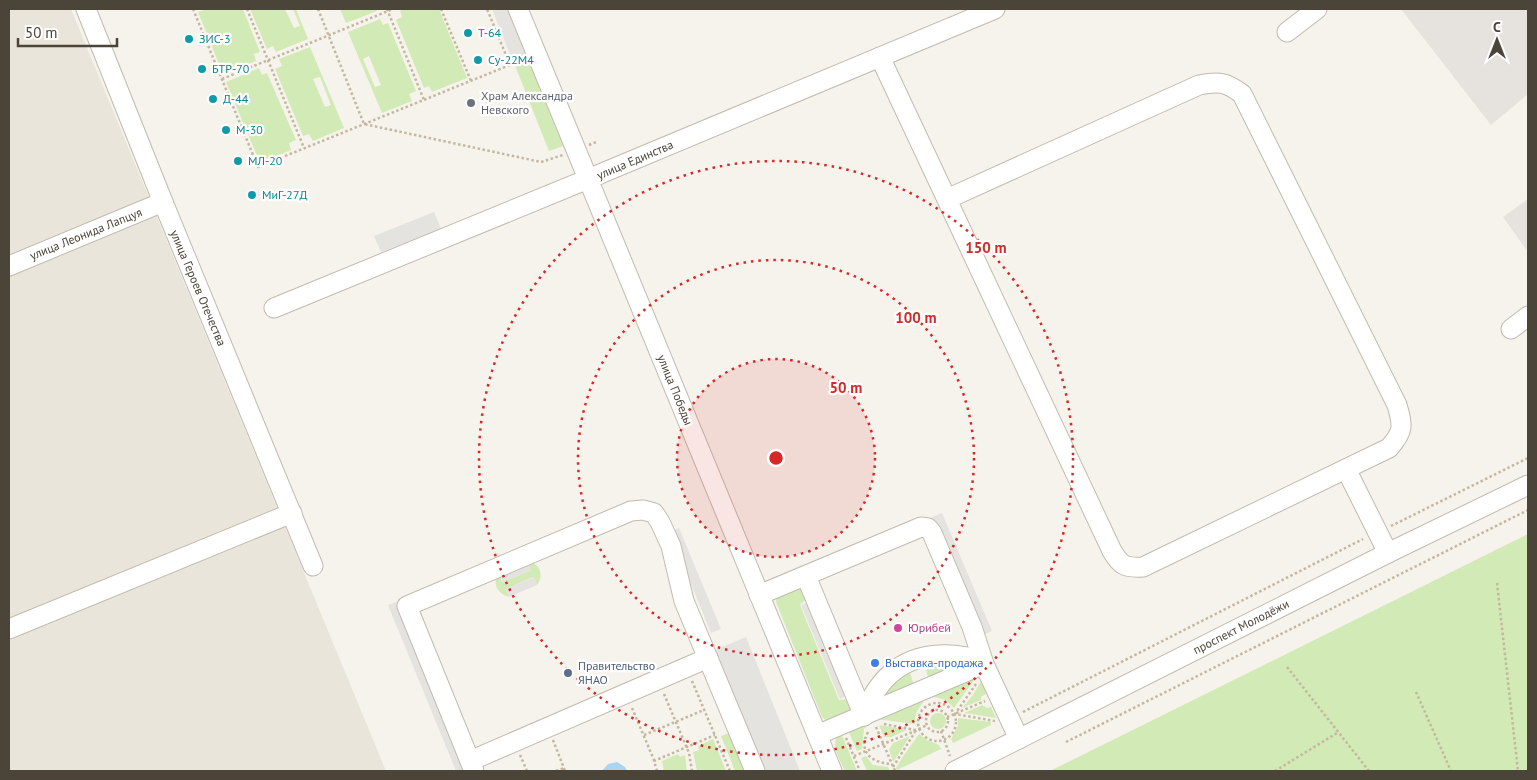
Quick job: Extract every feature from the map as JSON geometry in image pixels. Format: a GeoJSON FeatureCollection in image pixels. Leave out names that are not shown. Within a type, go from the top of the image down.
{"type":"FeatureCollection","features":[{"type":"Feature","properties":{"kind":"street","name":"улица Героев Отечества"},"geometry":{"type":"LineString","coordinates":[[86,9],[163,202],[313,566]]}},
{"type":"Feature","properties":{"kind":"street","name":"улица Победы"},"geometry":{"type":"LineString","coordinates":[[518,9],[832,771]]}},
{"type":"Feature","properties":{"kind":"street","name":"улица Единства"},"geometry":{"type":"LineString","coordinates":[[274,308],[995,9]]}},
{"type":"Feature","properties":{"kind":"street"},"geometry":{"type":"LineString","coordinates":[[1286,32],[1317,9]]}},
{"type":"Feature","properties":{"kind":"street"},"geometry":{"type":"LineString","coordinates":[[880,57],[1107,542],[1120,564],[1131,568],[1143,567],[1389,448],[1400,436],[1401,420],[1393,396],[1242,94],[1230,85],[1215,81],[1199,85],[947,198]]}},
{"type":"Feature","properties":{"kind":"street","name":"улица Леонида Лапцуя"},"geometry":{"type":"LineString","coordinates":[[9,266],[163,202]]}},
{"type":"Feature","properties":{"kind":"street"},"geometry":{"type":"LineString","coordinates":[[1511,329],[1528,316]]}},
{"type":"Feature","properties":{"kind":"street"},"geometry":{"type":"LineString","coordinates":[[1346,469],[1388,553]]}},
{"type":"Feature","properties":{"kind":"street","name":"проспект Молодёжи"},"geometry":{"type":"LineString","coordinates":[[955,771],[1528,484]]}},
{"type":"Feature","properties":{"kind":"street"},"geometry":{"type":"LineString","coordinates":[[708,658],[472,766],[407,606],[631,511],[643,510],[654,513],[671,546],[684,601],[708,658],[754,771]]}},
{"type":"Feature","properties":{"kind":"street"},"geometry":{"type":"LineString","coordinates":[[9,629],[292,512]]}},
{"type":"Feature","properties":{"kind":"street"},"geometry":{"type":"LineString","coordinates":[[759,595],[921,527],[928,528],[932,533],[972,627],[981,672]]}},
{"type":"Feature","properties":{"kind":"street"},"geometry":{"type":"LineString","coordinates":[[806,576],[869,720]]}},
{"type":"Feature","properties":{"kind":"street"},"geometry":{"type":"LineString","coordinates":[[869,720],[875,690],[891,672],[928,656],[967,657],[977,660],[981,672],[1019,739]]}},
{"type":"Feature","properties":{"kind":"street"},"geometry":{"type":"LineString","coordinates":[[817,735],[869,720],[981,672]]}},
{"type":"Feature","properties":{"kind":"path"},"geometry":{"type":"LineString","coordinates":[[193,9],[258,167],[510,65],[487,9]]}},
{"type":"Feature","properties":{"kind":"path"},"geometry":{"type":"LineString","coordinates":[[247,9],[304,148]]}},
{"type":"Feature","properties":{"kind":"path"},"geometry":{"type":"LineString","coordinates":[[318,9],[364,124]]}},
{"type":"Feature","properties":{"kind":"path"},"geometry":{"type":"LineString","coordinates":[[222,79],[393,9]]}},
{"type":"Feature","properties":{"kind":"path"},"geometry":{"type":"LineString","coordinates":[[441,9],[471,81]]}},
{"type":"Feature","properties":{"kind":"path"},"geometry":{"type":"LineString","coordinates":[[388,10],[424,100]]}},
{"type":"Feature","properties":{"kind":"path"},"geometry":{"type":"LineString","coordinates":[[364,124],[541,162],[596,142]]}},
{"type":"Feature","properties":{"kind":"path"},"geometry":{"type":"LineString","coordinates":[[955,714],[1002,722],[1009,719],[1377,532],[1528,458]]}},
{"type":"Feature","properties":{"kind":"path"},"geometry":{"type":"LineString","coordinates":[[1066,742],[1528,510]]}},
{"type":"Feature","properties":{"kind":"path"},"geometry":{"type":"LineString","coordinates":[[1497,583],[1518,771]]}},
{"type":"Feature","properties":{"kind":"path"},"geometry":{"type":"LineString","coordinates":[[1287,667],[1368,771]]}},
{"type":"Feature","properties":{"kind":"path"},"geometry":{"type":"LineString","coordinates":[[955,714],[981,672]]}},
{"type":"Feature","properties":{"kind":"path"},"geometry":{"type":"LineString","coordinates":[[691,678],[730,771]]}},
{"type":"Feature","properties":{"kind":"path"},"geometry":{"type":"LineString","coordinates":[[662,690],[687,747],[692,771]]}},
{"type":"Feature","properties":{"kind":"path"},"geometry":{"type":"LineString","coordinates":[[1416,692],[1451,771]]}},
{"type":"Feature","properties":{"kind":"path"},"geometry":{"type":"LineString","coordinates":[[947,717],[992,699]]}},
{"type":"Feature","properties":{"kind":"path"},"geometry":{"type":"LineString","coordinates":[[869,720],[917,730],[929,740],[934,741],[944,740],[952,734],[955,730],[955,714],[944,704],[934,703],[925,707],[919,715],[917,730],[892,765]]}},
{"type":"Feature","properties":{"kind":"path"},"geometry":{"type":"LineString","coordinates":[[631,704],[657,771]]}},
{"type":"Feature","properties":{"kind":"path"},"geometry":{"type":"LineString","coordinates":[[644,735],[704,710]]}},
{"type":"Feature","properties":{"kind":"path"},"geometry":{"type":"LineString","coordinates":[[941,732],[931,730],[927,725],[927,717],[932,712],[939,711],[947,717]]}},
{"type":"Feature","properties":{"kind":"path"},"geometry":{"type":"LineString","coordinates":[[941,732],[946,727],[947,717]]}},
{"type":"Feature","properties":{"kind":"path"},"geometry":{"type":"LineString","coordinates":[[869,720],[883,744],[895,771]]}},
{"type":"Feature","properties":{"kind":"path"},"geometry":{"type":"LineString","coordinates":[[869,720],[866,752],[875,762],[892,765]]}},
{"type":"Feature","properties":{"kind":"path"},"geometry":{"type":"LineString","coordinates":[[854,756],[927,725]]}},
{"type":"Feature","properties":{"kind":"path"},"geometry":{"type":"LineString","coordinates":[[941,732],[955,771]]}},
{"type":"Feature","properties":{"kind":"path"},"geometry":{"type":"LineString","coordinates":[[1275,771],[1337,733]]}},
{"type":"Feature","properties":{"kind":"path"},"geometry":{"type":"LineString","coordinates":[[654,761],[715,735]]}},
{"type":"Feature","properties":{"kind":"path"},"geometry":{"type":"LineString","coordinates":[[552,737],[565,770],[556,771]]}},
{"type":"Feature","properties":{"kind":"path"},"geometry":{"type":"LineString","coordinates":[[846,738],[860,771]]}},
{"type":"Feature","properties":{"kind":"path"},"geometry":{"type":"LineString","coordinates":[[519,751],[527,771]]}},
{"type":"Feature","properties":{"kind":"shaded area"},"geometry":{"type":"Polygon","coordinates":[[[9,9],[71,9],[386,771],[9,771],[9,9]]]}},
{"type":"Feature","properties":{"kind":"shaded area"},"geometry":{"type":"Polygon","coordinates":[[[492,9],[511,9],[530,56],[513,62],[492,9]]]}},
{"type":"Feature","properties":{"kind":"shaded area"},"geometry":{"type":"Polygon","coordinates":[[[1401,9],[1528,9],[1528,94],[1491,125],[1401,9]]]}},
{"type":"Feature","properties":{"kind":"shaded area"},"geometry":{"type":"Polygon","coordinates":[[[1528,199],[1528,252],[1503,217],[1528,199]]]}},
{"type":"Feature","properties":{"kind":"shaded area"},"geometry":{"type":"Polygon","coordinates":[[[434,212],[441,229],[381,252],[374,236],[434,212]]]}},
{"type":"Feature","properties":{"kind":"shaded area"},"geometry":{"type":"Polygon","coordinates":[[[942,513],[992,631],[983,635],[932,517],[942,513]]]}},
{"type":"Feature","properties":{"kind":"shaded area"},"geometry":{"type":"Polygon","coordinates":[[[679,528],[721,629],[711,633],[670,532],[679,528]]]}},
{"type":"Feature","properties":{"kind":"shaded area"},"geometry":{"type":"Polygon","coordinates":[[[527,561],[531,571],[503,582],[499,573],[527,561]]]}},
{"type":"Feature","properties":{"kind":"shaded area"},"geometry":{"type":"Polygon","coordinates":[[[534,577],[537,585],[509,597],[505,589],[534,577]]]}},
{"type":"Feature","properties":{"kind":"shaded area"},"geometry":{"type":"Polygon","coordinates":[[[399,601],[468,768],[456,771],[388,605],[399,601]]]}},
{"type":"Feature","properties":{"kind":"shaded area"},"geometry":{"type":"Polygon","coordinates":[[[809,602],[848,695],[840,699],[801,605],[809,602]]]}},
{"type":"Feature","properties":{"kind":"shaded area"},"geometry":{"type":"Polygon","coordinates":[[[746,637],[800,771],[763,771],[713,651],[746,637]]]}},
{"type":"Feature","properties":{"kind":"green space"},"geometry":{"type":"Polygon","coordinates":[[[207,9],[243,9],[260,52],[254,54],[256,61],[223,74],[198,12],[207,9]]]}},
{"type":"Feature","properties":{"kind":"green space"},"geometry":{"type":"Polygon","coordinates":[[[250,9],[285,9],[294,28],[300,26],[293,9],[296,9],[308,39],[276,52],[273,46],[267,49],[250,9]]]}},
{"type":"Feature","properties":{"kind":"green space"},"geometry":{"type":"Polygon","coordinates":[[[340,9],[376,9],[377,11],[346,23],[340,9]]]}},
{"type":"Feature","properties":{"kind":"green space"},"geometry":{"type":"Polygon","coordinates":[[[404,9],[439,9],[467,78],[432,92],[429,86],[424,88],[396,20],[402,17],[400,11],[404,9]]]}},
{"type":"Feature","properties":{"kind":"green space"},"geometry":{"type":"Polygon","coordinates":[[[380,19],[383,25],[388,23],[416,91],[409,94],[412,101],[382,113],[348,32],[380,19]],[[369,56],[363,59],[375,87],[381,85],[369,56]]]}},
{"type":"Feature","properties":{"kind":"green space"},"geometry":{"type":"Polygon","coordinates":[[[310,47],[344,128],[313,141],[309,134],[303,136],[275,69],[282,66],[279,59],[310,47]],[[320,77],[313,79],[325,107],[331,105],[320,77]]]}},
{"type":"Feature","properties":{"kind":"green space"},"geometry":{"type":"Polygon","coordinates":[[[522,62],[529,65],[532,70],[563,146],[549,151],[514,63],[522,62]]]}},
{"type":"Feature","properties":{"kind":"green space"},"geometry":{"type":"Polygon","coordinates":[[[259,68],[262,75],[267,73],[296,140],[289,143],[291,150],[260,163],[226,82],[259,68]]]}},
{"type":"Feature","properties":{"kind":"green space"},"geometry":{"type":"Polygon","coordinates":[[[1528,534],[1528,771],[1050,771],[1528,534]]]}},
{"type":"Feature","properties":{"kind":"green space"},"geometry":{"type":"Polygon","coordinates":[[[527,561],[535,564],[540,570],[541,573],[537,585],[533,577],[506,589],[509,597],[505,596],[497,588],[496,581],[499,573],[502,582],[530,571],[527,561]]]}},
{"type":"Feature","properties":{"kind":"green space"},"geometry":{"type":"Polygon","coordinates":[[[802,587],[807,598],[800,605],[839,700],[847,699],[852,712],[828,722],[822,717],[776,602],[777,595],[802,587]]]}},
{"type":"Feature","properties":{"kind":"green space"},"geometry":{"type":"Polygon","coordinates":[[[967,661],[928,677],[926,670],[943,663],[967,661]]]}},
{"type":"Feature","properties":{"kind":"green space"},"geometry":{"type":"Polygon","coordinates":[[[910,673],[914,685],[874,701],[899,678],[910,673]]]}},
{"type":"Feature","properties":{"kind":"green space"},"geometry":{"type":"Polygon","coordinates":[[[976,677],[954,708],[946,700],[934,697],[932,694],[976,677]]]}},
{"type":"Feature","properties":{"kind":"green space"},"geometry":{"type":"Polygon","coordinates":[[[981,681],[986,694],[981,697],[981,700],[962,708],[973,695],[981,681]]]}},
{"type":"Feature","properties":{"kind":"green space"},"geometry":{"type":"Polygon","coordinates":[[[921,699],[923,703],[916,713],[915,724],[877,719],[921,699]]]}},
{"type":"Feature","properties":{"kind":"green space"},"geometry":{"type":"Polygon","coordinates":[[[982,705],[987,708],[991,707],[996,718],[964,713],[982,705]]]}},
{"type":"Feature","properties":{"kind":"green space"},"geometry":{"type":"Polygon","coordinates":[[[938,713],[946,721],[938,729],[930,721],[938,713]]]}},
{"type":"Feature","properties":{"kind":"green space"},"geometry":{"type":"Polygon","coordinates":[[[958,718],[991,722],[991,725],[953,743],[951,739],[958,726],[958,718]]]}},
{"type":"Feature","properties":{"kind":"green space"},"geometry":{"type":"Polygon","coordinates":[[[871,722],[864,729],[862,749],[857,751],[848,730],[871,722]]]}},
{"type":"Feature","properties":{"kind":"green space"},"geometry":{"type":"Polygon","coordinates":[[[879,725],[907,730],[891,737],[884,737],[879,725]]]}},
{"type":"Feature","properties":{"kind":"green space"},"geometry":{"type":"Polygon","coordinates":[[[729,733],[745,771],[735,771],[721,736],[729,733]]]}},
{"type":"Feature","properties":{"kind":"green space"},"geometry":{"type":"Polygon","coordinates":[[[841,733],[857,771],[845,771],[838,757],[835,741],[841,733]]]}},
{"type":"Feature","properties":{"kind":"green space"},"geometry":{"type":"Polygon","coordinates":[[[919,734],[939,745],[941,749],[897,770],[896,768],[919,734]]]}},
{"type":"Feature","properties":{"kind":"green space"},"geometry":{"type":"Polygon","coordinates":[[[910,736],[893,761],[889,750],[893,743],[910,736]]]}},
{"type":"Feature","properties":{"kind":"green space"},"geometry":{"type":"Polygon","coordinates":[[[713,739],[726,771],[697,771],[693,752],[699,750],[698,746],[713,739]]]}},
{"type":"Feature","properties":{"kind":"green space"},"geometry":{"type":"Polygon","coordinates":[[[678,754],[680,757],[685,755],[687,771],[664,771],[662,761],[678,754]]]}},
{"type":"Feature","properties":{"kind":"green space"},"geometry":{"type":"Polygon","coordinates":[[[866,756],[873,765],[888,767],[890,771],[867,771],[861,758],[866,756]]]}},
{"type":"Feature","properties":{"kind":"water"},"geometry":{"type":"Polygon","coordinates":[[[617,762],[625,767],[627,771],[602,771],[608,764],[617,762]]]}},
{"type":"Feature","properties":{"kind":"place","name":"Т-64"},"geometry":{"type":"Point","coordinates":[468,33]}},
{"type":"Feature","properties":{"kind":"place","name":"ЗИС-3"},"geometry":{"type":"Point","coordinates":[189,39]}},
{"type":"Feature","properties":{"kind":"place","name":"Су-22М4"},"geometry":{"type":"Point","coordinates":[478,60]}},
{"type":"Feature","properties":{"kind":"place","name":"БТР-70"},"geometry":{"type":"Point","coordinates":[202,69]}},
{"type":"Feature","properties":{"kind":"place","name":"Д-44"},"geometry":{"type":"Point","coordinates":[213,99]}},
{"type":"Feature","properties":{"kind":"place","name":"Храм Александра Невского"},"geometry":{"type":"Point","coordinates":[471,103]}},
{"type":"Feature","properties":{"kind":"place","name":"М-30"},"geometry":{"type":"Point","coordinates":[226,130]}},
{"type":"Feature","properties":{"kind":"place","name":"МЛ-20"},"geometry":{"type":"Point","coordinates":[238,161]}},
{"type":"Feature","properties":{"kind":"place","name":"МиГ-27Д"},"geometry":{"type":"Point","coordinates":[252,195]}},
{"type":"Feature","properties":{"kind":"place","name":"Юрибей"},"geometry":{"type":"Point","coordinates":[898,628]}},
{"type":"Feature","properties":{"kind":"place","name":"Выставка-продажа"},"geometry":{"type":"Point","coordinates":[875,663]}},
{"type":"Feature","properties":{"kind":"place","name":"Правительство ЯНАО"},"geometry":{"type":"Point","coordinates":[568,673]}}]}
